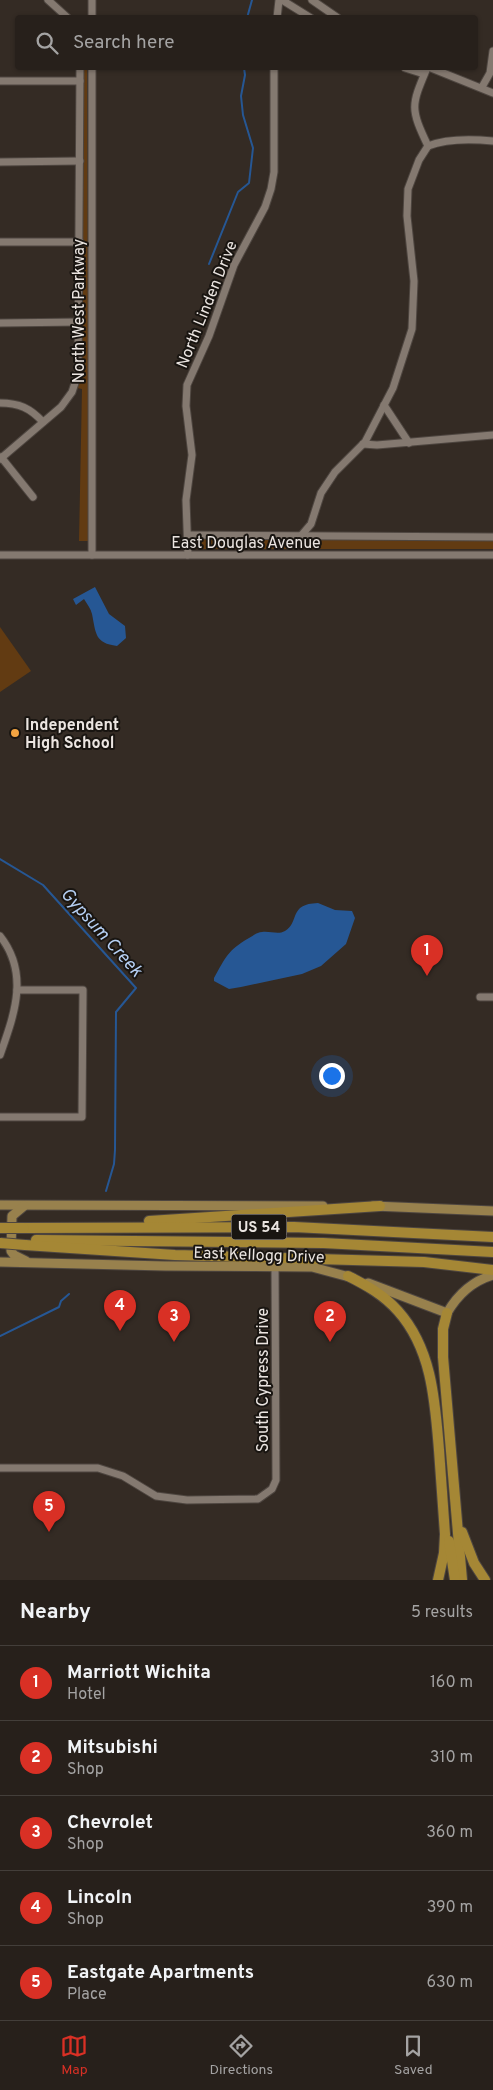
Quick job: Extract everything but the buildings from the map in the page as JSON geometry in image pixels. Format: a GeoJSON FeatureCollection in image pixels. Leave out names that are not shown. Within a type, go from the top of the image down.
{"type":"FeatureCollection","features":[{"type":"Feature","properties":{"kind":"highway"},"geometry":{"type":"LineString","coordinates":[[43,1228],[380,1206]]}},
{"type":"Feature","properties":{"kind":"highway","name":"US 54"},"geometry":{"type":"LineString","coordinates":[[0,1228],[294,1227],[493,1237]]}},
{"type":"Feature","properties":{"kind":"highway","name":"US 54"},"geometry":{"type":"LineString","coordinates":[[0,1242],[295,1243],[493,1252]]}},
{"type":"Feature","properties":{"kind":"highway"},"geometry":{"type":"LineString","coordinates":[[25,1242],[175,1255],[424,1262],[493,1270]]}},
{"type":"Feature","properties":{"kind":"highway"},"geometry":{"type":"LineString","coordinates":[[348,1276],[374,1290],[391,1304],[405,1320],[421,1347],[434,1397],[443,1496],[445,1534],[443,1560],[438,1580]]}},
{"type":"Feature","properties":{"kind":"highway"},"geometry":{"type":"LineString","coordinates":[[448,1313],[443,1328],[443,1357],[462,1580]]}},
{"type":"Feature","properties":{"kind":"highway"},"geometry":{"type":"LineString","coordinates":[[443,1496],[455,1580]]}},
{"type":"Feature","properties":{"kind":"highway"},"geometry":{"type":"LineString","coordinates":[[456,1512],[469,1554],[485,1580]]}},
{"type":"Feature","properties":{"kind":"main road"},"geometry":{"type":"LineString","coordinates":[[0,1205],[380,1206],[493,1211]]}},
{"type":"Feature","properties":{"kind":"main road"},"geometry":{"type":"LineString","coordinates":[[26,1205],[12,1216],[10,1246],[14,1255],[27,1262]]}},
{"type":"Feature","properties":{"kind":"main road","name":"East Kellogg Drive"},"geometry":{"type":"LineString","coordinates":[[0,1262],[312,1267],[348,1276],[448,1313]]}},
{"type":"Feature","properties":{"kind":"main road"},"geometry":{"type":"LineString","coordinates":[[448,1313],[455,1300],[466,1289],[478,1280],[493,1275]]}},
{"type":"Feature","properties":{"kind":"street"},"geometry":{"type":"LineString","coordinates":[[48,0],[65,15]]}},
{"type":"Feature","properties":{"kind":"street"},"geometry":{"type":"LineString","coordinates":[[92,0],[92,15]]}},
{"type":"Feature","properties":{"kind":"street"},"geometry":{"type":"LineString","coordinates":[[278,15],[280,0],[306,15]]}},
{"type":"Feature","properties":{"kind":"street"},"geometry":{"type":"LineString","coordinates":[[312,0],[334,15]]}},
{"type":"Feature","properties":{"kind":"street"},"geometry":{"type":"LineString","coordinates":[[482,87],[490,73],[493,51]]}},
{"type":"Feature","properties":{"kind":"street"},"geometry":{"type":"LineString","coordinates":[[33,497],[1,458],[61,407],[72,392],[78,374],[80,322],[80,70]]}},
{"type":"Feature","properties":{"kind":"street","name":"North West Parkway"},"geometry":{"type":"LineString","coordinates":[[92,70],[92,556]]}},
{"type":"Feature","properties":{"kind":"street","name":"North Linden Drive"},"geometry":{"type":"LineString","coordinates":[[188,555],[186,500],[192,455],[186,406],[187,385],[209,336],[234,265],[265,207],[271,189],[274,172],[274,70]]}},
{"type":"Feature","properties":{"kind":"street"},"geometry":{"type":"LineString","coordinates":[[436,70],[493,93]]}},
{"type":"Feature","properties":{"kind":"street"},"geometry":{"type":"LineString","coordinates":[[426,71],[414,101],[414,114],[428,146]]}},
{"type":"Feature","properties":{"kind":"street"},"geometry":{"type":"LineString","coordinates":[[0,81],[80,81]]}},
{"type":"Feature","properties":{"kind":"street"},"geometry":{"type":"LineString","coordinates":[[300,537],[310,524],[321,493],[335,472],[362,444],[384,405],[393,388],[412,329],[414,281],[407,216],[408,189],[419,160],[428,146],[438,142],[493,141]]}},
{"type":"Feature","properties":{"kind":"street"},"geometry":{"type":"LineString","coordinates":[[0,162],[80,161]]}},
{"type":"Feature","properties":{"kind":"street"},"geometry":{"type":"LineString","coordinates":[[0,242],[80,242]]}},
{"type":"Feature","properties":{"kind":"street"},"geometry":{"type":"LineString","coordinates":[[0,323],[80,322]]}},
{"type":"Feature","properties":{"kind":"street"},"geometry":{"type":"LineString","coordinates":[[0,403],[26,406],[43,422]]}},
{"type":"Feature","properties":{"kind":"street"},"geometry":{"type":"LineString","coordinates":[[384,405],[409,442]]}},
{"type":"Feature","properties":{"kind":"street"},"geometry":{"type":"LineString","coordinates":[[362,444],[377,445],[493,435]]}},
{"type":"Feature","properties":{"kind":"street"},"geometry":{"type":"LineString","coordinates":[[188,535],[493,537]]}},
{"type":"Feature","properties":{"kind":"street","name":"East Douglas Avenue"},"geometry":{"type":"LineString","coordinates":[[0,556],[493,555]]}},
{"type":"Feature","properties":{"kind":"street"},"geometry":{"type":"LineString","coordinates":[[0,936],[13,961],[17,990],[14,1016],[3,1039],[0,1055]]}},
{"type":"Feature","properties":{"kind":"street"},"geometry":{"type":"LineString","coordinates":[[0,1117],[82,1117],[83,990],[17,990]]}},
{"type":"Feature","properties":{"kind":"street"},"geometry":{"type":"LineString","coordinates":[[480,997],[493,997]]}},
{"type":"Feature","properties":{"kind":"street","name":"South Cypress Drive"},"geometry":{"type":"LineString","coordinates":[[0,1468],[98,1468],[123,1476],[156,1496],[186,1500],[258,1499],[272,1489],[276,1480],[275,1266]]}},
{"type":"Feature","properties":{"kind":"shaded area"},"geometry":{"type":"Polygon","coordinates":[[[83,70],[87,70],[89,541],[79,541],[82,389],[77,388],[82,373],[83,70]]]}},
{"type":"Feature","properties":{"kind":"shaded area"},"geometry":{"type":"Polygon","coordinates":[[[197,539],[493,539],[493,549],[197,549],[193,544],[197,539]]]}},
{"type":"Feature","properties":{"kind":"shaded area"},"geometry":{"type":"Polygon","coordinates":[[[0,627],[31,671],[0,692],[0,627]]]}},
{"type":"Feature","properties":{"kind":"water"},"geometry":{"type":"Polygon","coordinates":[[[95,587],[109,614],[125,626],[126,638],[117,646],[100,640],[94,627],[89,606],[84,599],[76,605],[73,599],[95,587]]]}},
{"type":"Feature","properties":{"kind":"water"},"geometry":{"type":"Polygon","coordinates":[[[318,903],[335,910],[352,911],[355,918],[346,944],[321,966],[302,974],[229,989],[214,981],[225,960],[236,947],[258,933],[280,933],[285,931],[292,923],[298,910],[309,904],[318,903]]]}},
{"type":"Feature","properties":{"kind":"waterway"},"geometry":{"type":"LineString","coordinates":[[248,15],[252,0]]}},
{"type":"Feature","properties":{"kind":"waterway"},"geometry":{"type":"LineString","coordinates":[[209,264],[238,192],[249,183],[253,148],[243,115],[241,96],[244,70]]}},
{"type":"Feature","properties":{"kind":"waterway","name":"Gypsum Creek"},"geometry":{"type":"LineString","coordinates":[[0,859],[43,885],[136,988],[116,1012],[115,1150],[114,1164],[106,1191]]}},
{"type":"Feature","properties":{"kind":"waterway","name":"Gypsum Creek"},"geometry":{"type":"LineString","coordinates":[[0,1336],[59,1307],[61,1301],[69,1294]]}},
{"type":"Feature","properties":{"kind":"place","name":"Independent High School"},"geometry":{"type":"Point","coordinates":[15,733]}},
{"type":"Feature","properties":{"kind":"place","name":"Marriott Wichita"},"geometry":{"type":"Point","coordinates":[427,976]}},
{"type":"Feature","properties":{"kind":"place","name":"Lincoln"},"geometry":{"type":"Point","coordinates":[120,1331]}},
{"type":"Feature","properties":{"kind":"place","name":"Chevrolet"},"geometry":{"type":"Point","coordinates":[174,1342]}},
{"type":"Feature","properties":{"kind":"place","name":"Mitsubishi"},"geometry":{"type":"Point","coordinates":[330,1342]}},
{"type":"Feature","properties":{"kind":"place","name":"Eastgate Apartments"},"geometry":{"type":"Point","coordinates":[49,1532]}}]}
